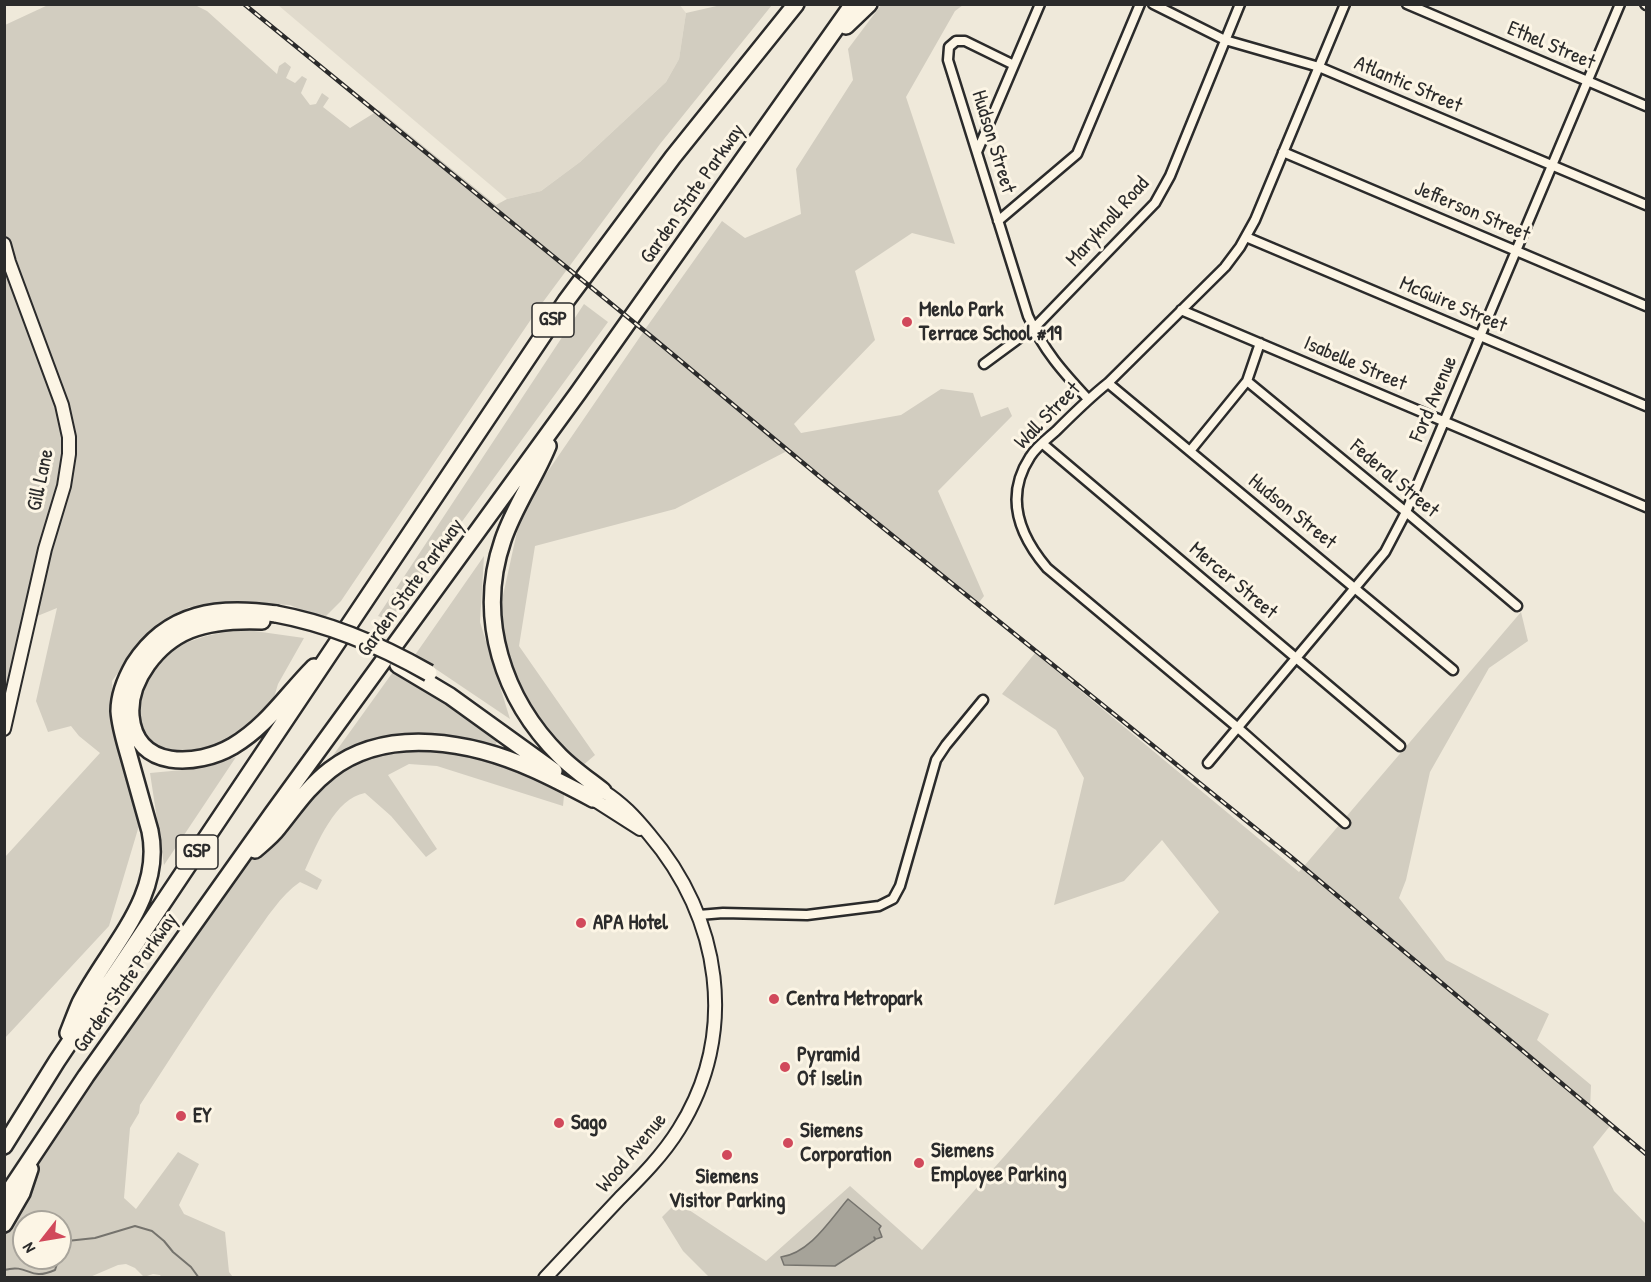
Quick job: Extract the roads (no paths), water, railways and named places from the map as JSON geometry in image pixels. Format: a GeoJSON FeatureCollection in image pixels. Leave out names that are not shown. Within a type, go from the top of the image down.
{"type":"FeatureCollection","features":[{"type":"Feature","properties":{"kind":"highway","name":"Garden State Parkway"},"geometry":{"type":"LineString","coordinates":[[4,1146],[57,1061],[338,644],[510,383],[587,272],[680,148],[796,4]]}},
{"type":"Feature","properties":{"kind":"highway","name":"Garden State Parkway"},"geometry":{"type":"LineString","coordinates":[[4,1198],[36,1149],[231,873],[558,421],[852,4]]}},
{"type":"Feature","properties":{"kind":"highway"},"geometry":{"type":"LineString","coordinates":[[822,49],[868,4]]}},
{"type":"Feature","properties":{"kind":"highway"},"geometry":{"type":"LineString","coordinates":[[558,421],[537,472],[511,519],[496,560],[492,591],[494,634],[507,679],[527,714],[561,757],[598,795]]}},
{"type":"Feature","properties":{"kind":"highway"},"geometry":{"type":"LineString","coordinates":[[57,1061],[80,1002],[139,906],[147,890],[152,869],[150,831],[120,718],[121,695],[128,675],[153,640],[188,618],[226,610],[273,618],[354,645],[426,676],[574,775],[598,795]]}},
{"type":"Feature","properties":{"kind":"highway"},"geometry":{"type":"LineString","coordinates":[[273,618],[204,626],[179,635],[160,650],[142,674],[132,702],[131,715],[134,729],[145,746],[162,757],[181,761],[210,757],[232,747],[267,721],[295,686],[338,644]]}},
{"type":"Feature","properties":{"kind":"highway"},"geometry":{"type":"LineString","coordinates":[[231,873],[277,829],[297,801],[319,779],[351,756],[383,744],[429,743],[489,754],[598,795]]}},
{"type":"Feature","properties":{"kind":"highway"},"geometry":{"type":"LineString","coordinates":[[4,1224],[22,1193],[36,1149]]}},
{"type":"Feature","properties":{"kind":"street"},"geometry":{"type":"LineString","coordinates":[[977,152],[1040,4]]}},
{"type":"Feature","properties":{"kind":"street"},"geometry":{"type":"LineString","coordinates":[[998,220],[1077,154],[1140,4]]}},
{"type":"Feature","properties":{"kind":"street","name":"Atlantic Street"},"geometry":{"type":"LineString","coordinates":[[1153,4],[1225,40],[1319,67],[1647,205]]}},
{"type":"Feature","properties":{"kind":"street","name":"Maryknoll Road"},"geometry":{"type":"LineString","coordinates":[[984,364],[1034,328],[1155,202],[1170,176],[1240,4]]}},
{"type":"Feature","properties":{"kind":"street","name":"Wall Street"},"geometry":{"type":"LineString","coordinates":[[1345,4],[1246,237],[1225,267],[1108,383],[1088,399],[1031,455],[1020,475],[1016,494],[1023,533],[1031,549],[1047,568],[1237,727],[1345,823]]}},
{"type":"Feature","properties":{"kind":"street","name":"Ethel Street"},"geometry":{"type":"LineString","coordinates":[[1407,4],[1647,106]]}},
{"type":"Feature","properties":{"kind":"street","name":"Ford Avenue"},"geometry":{"type":"LineString","coordinates":[[1208,763],[1385,552],[1406,512],[1620,4]]}},
{"type":"Feature","properties":{"kind":"street","name":"Hudson Street"},"geometry":{"type":"LineString","coordinates":[[1014,65],[965,41],[956,41],[949,46],[948,60],[1028,316],[1055,363],[1088,399]]}},
{"type":"Feature","properties":{"kind":"street","name":"Jefferson Street"},"geometry":{"type":"LineString","coordinates":[[1283,152],[1647,306]]}},
{"type":"Feature","properties":{"kind":"street","name":"McGuire Street"},"geometry":{"type":"LineString","coordinates":[[1246,237],[1647,406]]}},
{"type":"Feature","properties":{"kind":"street","name":"Gill Lane"},"geometry":{"type":"LineString","coordinates":[[4,244],[62,405],[69,437],[69,454],[64,486],[45,549],[4,729]]}},
{"type":"Feature","properties":{"kind":"street","name":"Isabelle Street"},"geometry":{"type":"LineString","coordinates":[[1181,310],[1647,507]]}},
{"type":"Feature","properties":{"kind":"street"},"geometry":{"type":"LineString","coordinates":[[1190,451],[1247,381],[1260,343]]}},
{"type":"Feature","properties":{"kind":"street","name":"Federal Street"},"geometry":{"type":"LineString","coordinates":[[1247,381],[1517,606]]}},
{"type":"Feature","properties":{"kind":"street","name":"Hudson Street"},"geometry":{"type":"LineString","coordinates":[[1108,383],[1453,670]]}},
{"type":"Feature","properties":{"kind":"street","name":"Mercer Street"},"geometry":{"type":"LineString","coordinates":[[1043,444],[1400,746]]}},
{"type":"Feature","properties":{"kind":"street"},"geometry":{"type":"LineString","coordinates":[[699,915],[723,912],[807,915],[879,906],[889,902],[897,894],[900,886],[936,760],[983,700]]}},
{"type":"Feature","properties":{"kind":"street","name":"Wood Avenue"},"geometry":{"type":"LineString","coordinates":[[545,1278],[658,1158],[680,1129],[697,1095],[709,1056],[714,1006],[712,963],[699,915],[675,867],[649,834],[625,806],[598,795]]}},
{"type":"Feature","properties":{"kind":"waterway"},"geometry":{"type":"LineString","coordinates":[[72,1240],[95,1238],[135,1226],[152,1231],[191,1267],[199,1278]]}},
{"type":"Feature","properties":{"kind":"waterway"},"geometry":{"type":"LineString","coordinates":[[4,1270],[12,1268]]}},
{"type":"Feature","properties":{"kind":"waterway"},"geometry":{"type":"LineString","coordinates":[[23,1270],[39,1274],[55,1270]]}},
{"type":"Feature","properties":{"kind":"railway"},"geometry":{"type":"LineString","coordinates":[[244,4],[820,477],[1290,856],[1646,1154]]}},
{"type":"Feature","properties":{"kind":"place","name":"Menlo Park Terrace School #19"},"geometry":{"type":"Point","coordinates":[907,322]}},
{"type":"Feature","properties":{"kind":"place","name":"APA Hotel"},"geometry":{"type":"Point","coordinates":[581,923]}},
{"type":"Feature","properties":{"kind":"place","name":"Centra Metropark"},"geometry":{"type":"Point","coordinates":[774,999]}},
{"type":"Feature","properties":{"kind":"place","name":"Pyramid Of Iselin"},"geometry":{"type":"Point","coordinates":[785,1067]}},
{"type":"Feature","properties":{"kind":"place","name":"EY"},"geometry":{"type":"Point","coordinates":[181,1116]}},
{"type":"Feature","properties":{"kind":"place","name":"Sago"},"geometry":{"type":"Point","coordinates":[559,1123]}},
{"type":"Feature","properties":{"kind":"place","name":"Siemens Corporation"},"geometry":{"type":"Point","coordinates":[788,1143]}},
{"type":"Feature","properties":{"kind":"place","name":"Siemens Visitor Parking"},"geometry":{"type":"Point","coordinates":[727,1155]}},
{"type":"Feature","properties":{"kind":"place","name":"Siemens Employee Parking"},"geometry":{"type":"Point","coordinates":[919,1163]}}]}
